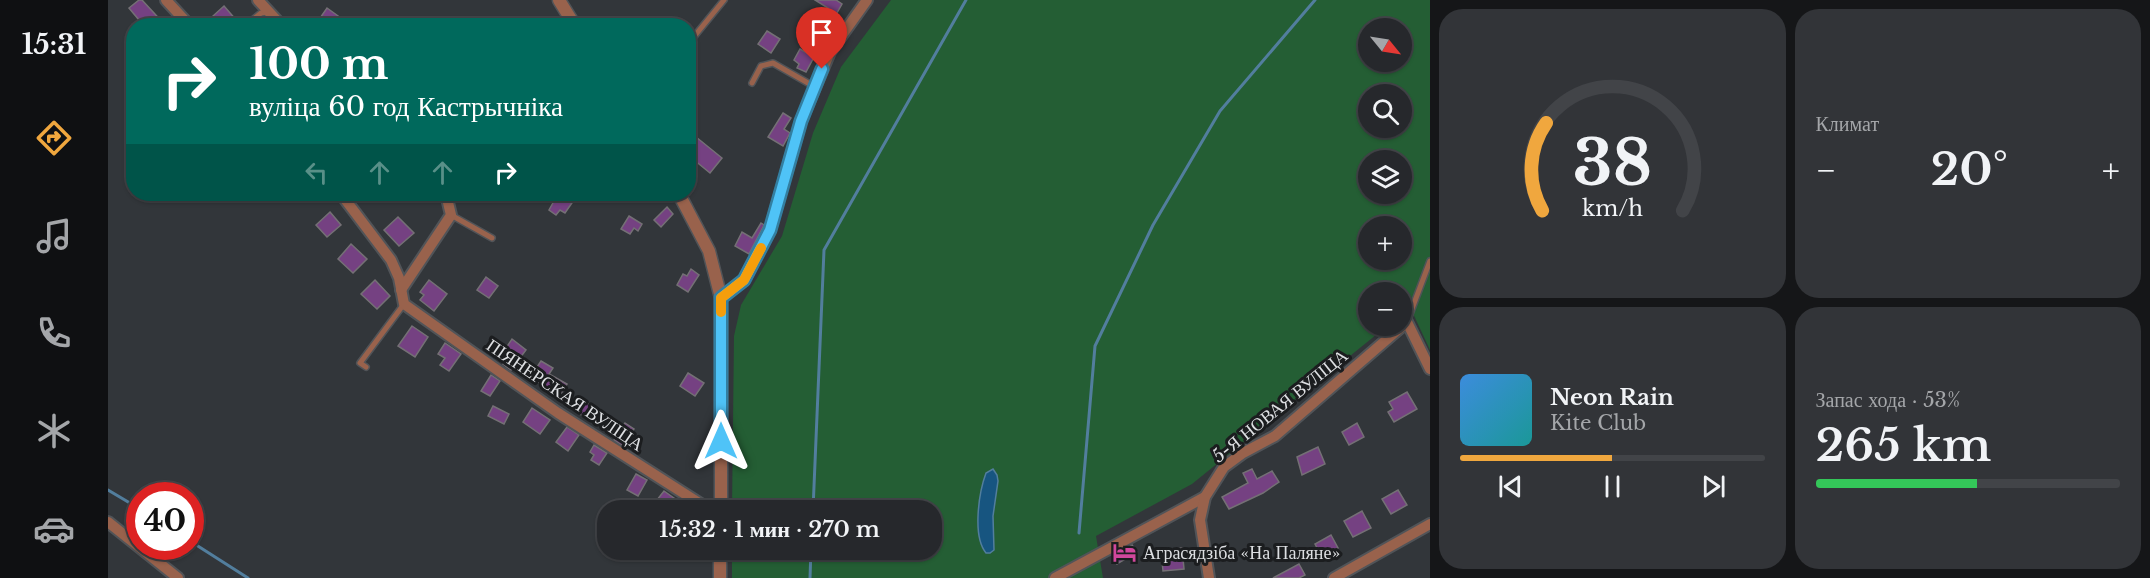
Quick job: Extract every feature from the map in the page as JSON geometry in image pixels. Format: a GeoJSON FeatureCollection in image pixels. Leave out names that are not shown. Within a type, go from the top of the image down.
{"type":"FeatureCollection","features":[{"type":"Feature","properties":{"kind":"street"},"geometry":{"type":"LineString","coordinates":[[166,0],[183,18]]}},
{"type":"Feature","properties":{"kind":"street"},"geometry":{"type":"LineString","coordinates":[[258,0],[275,18]]}},
{"type":"Feature","properties":{"kind":"street"},"geometry":{"type":"LineString","coordinates":[[721,298],[744,280],[770,230],[801,121],[815,87],[830,52],[867,0]]}},
{"type":"Feature","properties":{"kind":"street"},"geometry":{"type":"LineString","coordinates":[[564,2],[571,18]]}},
{"type":"Feature","properties":{"kind":"street"},"geometry":{"type":"LineString","coordinates":[[345,201],[391,260],[404,304]]}},
{"type":"Feature","properties":{"kind":"street"},"geometry":{"type":"LineString","coordinates":[[401,290],[450,215],[447,201]]}},
{"type":"Feature","properties":{"kind":"street"},"geometry":{"type":"LineString","coordinates":[[683,201],[708,251],[721,298],[721,500]]}},
{"type":"Feature","properties":{"kind":"street","name":"ПІЯНЕРСКАЯ ВУЛІЦА"},"geometry":{"type":"LineString","coordinates":[[404,304],[558,413],[694,500]]}},
{"type":"Feature","properties":{"kind":"street"},"geometry":{"type":"LineString","coordinates":[[1412,332],[1430,369]]}},
{"type":"Feature","properties":{"kind":"street","name":"5-Я НОВАЯ ВУЛІЦА"},"geometry":{"type":"LineString","coordinates":[[1205,497],[1224,467],[1243,453],[1275,436],[1391,336]]}},
{"type":"Feature","properties":{"kind":"street"},"geometry":{"type":"LineString","coordinates":[[1055,578],[1205,497]]}},
{"type":"Feature","properties":{"kind":"street"},"geometry":{"type":"LineString","coordinates":[[1205,497],[1200,520],[1209,578]]}},
{"type":"Feature","properties":{"kind":"street"},"geometry":{"type":"LineString","coordinates":[[108,522],[172,576]]}},
{"type":"Feature","properties":{"kind":"street"},"geometry":{"type":"LineString","coordinates":[[1334,578],[1430,524]]}},
{"type":"Feature","properties":{"kind":"street"},"geometry":{"type":"LineString","coordinates":[[720,560],[720,578]]}},
{"type":"Feature","properties":{"kind":"lane"},"geometry":{"type":"LineString","coordinates":[[696,34],[724,0]]}},
{"type":"Feature","properties":{"kind":"lane"},"geometry":{"type":"LineString","coordinates":[[254,18],[261,13],[269,12]]}},
{"type":"Feature","properties":{"kind":"lane"},"geometry":{"type":"LineString","coordinates":[[752,83],[760,66],[773,63],[815,87]]}},
{"type":"Feature","properties":{"kind":"lane"},"geometry":{"type":"LineString","coordinates":[[450,215],[492,238]]}},
{"type":"Feature","properties":{"kind":"lane"},"geometry":{"type":"LineString","coordinates":[[1412,309],[1430,261]]}},
{"type":"Feature","properties":{"kind":"lane"},"geometry":{"type":"LineString","coordinates":[[366,368],[360,363],[404,304]]}},
{"type":"Feature","properties":{"kind":"green space"},"geometry":{"type":"Polygon","coordinates":[[[891,0],[1430,0],[1430,350],[1412,311],[1412,282],[1358,282],[1358,336],[1375,336],[1192,484],[1096,536],[1103,578],[732,578],[732,560],[942,560],[942,500],[732,500],[734,336],[741,305],[782,236],[813,133],[841,67],[891,0]]]}},
{"type":"Feature","properties":{"kind":"water"},"geometry":{"type":"Polygon","coordinates":[[[993,469],[998,481],[993,516],[994,550],[986,553],[979,536],[978,514],[986,473],[993,469]]]}},
{"type":"Feature","properties":{"kind":"building"},"geometry":{"type":"Polygon","coordinates":[[[142,0],[159,18],[137,18],[129,8],[142,0]]]}},
{"type":"Feature","properties":{"kind":"building"},"geometry":{"type":"Polygon","coordinates":[[[815,0],[836,0],[842,4],[829,27],[820,22],[828,8],[815,0]]]}},
{"type":"Feature","properties":{"kind":"building"},"geometry":{"type":"Polygon","coordinates":[[[224,6],[234,18],[215,18],[213,16],[224,6]]]}},
{"type":"Feature","properties":{"kind":"building"},"geometry":{"type":"Polygon","coordinates":[[[327,8],[341,18],[320,18],[327,8]]]}},
{"type":"Feature","properties":{"kind":"building"},"geometry":{"type":"Polygon","coordinates":[[[767,31],[780,39],[771,53],[758,44],[767,31]]]}},
{"type":"Feature","properties":{"kind":"building"},"geometry":{"type":"Polygon","coordinates":[[[800,49],[814,57],[806,72],[797,68],[799,64],[794,60],[800,49]]]}},
{"type":"Feature","properties":{"kind":"building"},"geometry":{"type":"Polygon","coordinates":[[[783,113],[791,118],[784,129],[790,133],[783,146],[768,137],[783,113]]]}},
{"type":"Feature","properties":{"kind":"building"},"geometry":{"type":"Polygon","coordinates":[[[696,137],[722,158],[710,173],[696,162],[696,137]]]}},
{"type":"Feature","properties":{"kind":"building"},"geometry":{"type":"Polygon","coordinates":[[[554,201],[573,201],[565,213],[560,210],[556,215],[549,210],[554,201]]]}},
{"type":"Feature","properties":{"kind":"building"},"geometry":{"type":"Polygon","coordinates":[[[667,207],[673,214],[661,227],[654,220],[667,207]]]}},
{"type":"Feature","properties":{"kind":"building"},"geometry":{"type":"Polygon","coordinates":[[[330,212],[341,225],[327,237],[316,225],[330,212]]]}},
{"type":"Feature","properties":{"kind":"building"},"geometry":{"type":"Polygon","coordinates":[[[629,216],[642,224],[638,231],[634,228],[630,234],[621,229],[629,216]]]}},
{"type":"Feature","properties":{"kind":"building"},"geometry":{"type":"Polygon","coordinates":[[[398,217],[414,233],[399,246],[384,230],[398,217]]]}},
{"type":"Feature","properties":{"kind":"building"},"geometry":{"type":"Polygon","coordinates":[[[761,223],[764,225],[749,254],[735,246],[742,232],[752,238],[761,223]]]}},
{"type":"Feature","properties":{"kind":"building"},"geometry":{"type":"Polygon","coordinates":[[[351,244],[367,259],[353,273],[338,259],[351,244]]]}},
{"type":"Feature","properties":{"kind":"building"},"geometry":{"type":"Polygon","coordinates":[[[691,269],[699,275],[688,292],[677,285],[683,274],[687,276],[691,269]]]}},
{"type":"Feature","properties":{"kind":"building"},"geometry":{"type":"Polygon","coordinates":[[[486,277],[498,286],[489,298],[477,290],[486,277]]]}},
{"type":"Feature","properties":{"kind":"building"},"geometry":{"type":"Polygon","coordinates":[[[375,280],[390,296],[377,309],[361,294],[375,280]]]}},
{"type":"Feature","properties":{"kind":"building"},"geometry":{"type":"Polygon","coordinates":[[[429,280],[447,294],[434,311],[420,300],[424,295],[420,292],[429,280]]]}},
{"type":"Feature","properties":{"kind":"building"},"geometry":{"type":"Polygon","coordinates":[[[412,326],[428,337],[415,357],[398,346],[412,326]]]}},
{"type":"Feature","properties":{"kind":"building"},"geometry":{"type":"Polygon","coordinates":[[[512,339],[526,350],[511,370],[503,364],[512,353],[506,348],[512,339]]]}},
{"type":"Feature","properties":{"kind":"building"},"geometry":{"type":"Polygon","coordinates":[[[445,343],[461,354],[449,371],[440,365],[445,358],[438,354],[445,343]]]}},
{"type":"Feature","properties":{"kind":"building"},"geometry":{"type":"Polygon","coordinates":[[[541,361],[553,368],[549,374],[567,384],[559,397],[531,376],[541,361]]]}},
{"type":"Feature","properties":{"kind":"building"},"geometry":{"type":"Polygon","coordinates":[[[688,373],[704,383],[695,396],[680,386],[688,373]]]}},
{"type":"Feature","properties":{"kind":"building"},"geometry":{"type":"Polygon","coordinates":[[[491,375],[500,381],[490,396],[481,391],[491,375]]]}},
{"type":"Feature","properties":{"kind":"building"},"geometry":{"type":"Polygon","coordinates":[[[1407,392],[1417,409],[1394,422],[1388,412],[1393,409],[1389,402],[1407,392]]]}},
{"type":"Feature","properties":{"kind":"building"},"geometry":{"type":"Polygon","coordinates":[[[583,400],[595,408],[587,419],[576,411],[583,400]]]}},
{"type":"Feature","properties":{"kind":"building"},"geometry":{"type":"Polygon","coordinates":[[[493,406],[509,414],[504,424],[488,416],[493,406]]]}},
{"type":"Feature","properties":{"kind":"building"},"geometry":{"type":"Polygon","coordinates":[[[532,408],[550,420],[540,434],[523,422],[532,408]]]}},
{"type":"Feature","properties":{"kind":"building"},"geometry":{"type":"Polygon","coordinates":[[[625,423],[634,429],[623,446],[614,440],[625,423]]]}},
{"type":"Feature","properties":{"kind":"building"},"geometry":{"type":"Polygon","coordinates":[[[1357,423],[1364,437],[1349,445],[1342,432],[1357,423]]]}},
{"type":"Feature","properties":{"kind":"building"},"geometry":{"type":"Polygon","coordinates":[[[567,427],[579,435],[568,451],[556,442],[567,427]]]}},
{"type":"Feature","properties":{"kind":"building"},"geometry":{"type":"Polygon","coordinates":[[[594,445],[607,453],[599,465],[591,460],[594,455],[590,452],[594,445]]]}},
{"type":"Feature","properties":{"kind":"building"},"geometry":{"type":"Polygon","coordinates":[[[1318,447],[1325,464],[1302,475],[1297,457],[1318,447]]]}},
{"type":"Feature","properties":{"kind":"building"},"geometry":{"type":"Polygon","coordinates":[[[1252,469],[1257,479],[1272,471],[1279,482],[1263,493],[1229,509],[1222,497],[1248,483],[1243,473],[1252,469]]]}},
{"type":"Feature","properties":{"kind":"building"},"geometry":{"type":"Polygon","coordinates":[[[636,474],[647,480],[638,496],[627,490],[636,474]]]}},
{"type":"Feature","properties":{"kind":"building"},"geometry":{"type":"Polygon","coordinates":[[[1398,490],[1407,505],[1391,514],[1382,499],[1398,490]]]}},
{"type":"Feature","properties":{"kind":"building"},"geometry":{"type":"Polygon","coordinates":[[[664,491],[677,500],[657,500],[664,491]]]}},
{"type":"Feature","properties":{"kind":"building"},"geometry":{"type":"Polygon","coordinates":[[[1362,511],[1371,528],[1353,537],[1344,521],[1362,511]]]}},
{"type":"Feature","properties":{"kind":"building"},"geometry":{"type":"Polygon","coordinates":[[[1331,535],[1338,548],[1322,557],[1315,544],[1331,535]]]}},
{"type":"Feature","properties":{"kind":"building","name":"Аграсядзіба «На Паляне»"},"geometry":{"type":"Polygon","coordinates":[[[1132,545],[1137,552],[1117,564],[1113,555],[1132,545]]]}},
{"type":"Feature","properties":{"kind":"building"},"geometry":{"type":"Polygon","coordinates":[[[1182,548],[1184,569],[1163,571],[1161,550],[1182,548]]]}},
{"type":"Feature","properties":{"kind":"building"},"geometry":{"type":"Polygon","coordinates":[[[1299,564],[1305,575],[1299,578],[1273,578],[1299,564]]]}},
{"type":"Feature","properties":{"kind":"waterway"},"geometry":{"type":"LineString","coordinates":[[813,500],[824,250],[966,0]]}},
{"type":"Feature","properties":{"kind":"waterway"},"geometry":{"type":"LineString","coordinates":[[1079,533],[1095,346],[1153,225],[1220,111],[1315,0]]}},
{"type":"Feature","properties":{"kind":"waterway"},"geometry":{"type":"LineString","coordinates":[[108,490],[126,501]]}},
{"type":"Feature","properties":{"kind":"waterway"},"geometry":{"type":"LineString","coordinates":[[204,550],[248,578]]}},
{"type":"Feature","properties":{"kind":"waterway"},"geometry":{"type":"LineString","coordinates":[[810,578],[811,560]]}},
{"type":"Feature","properties":{"kind":"slow traffic"},"geometry":{"type":"LineString","coordinates":[[721,312],[721,298],[744,280],[761,248]]}},
{"type":"Feature","properties":{"kind":"place","name":"Аграсядзіба «На Паляне»"},"geometry":{"type":"Point","coordinates":[1125,553]}},
{"type":"Feature","properties":{"kind":"route"},"geometry":{"type":"LineString","coordinates":[[721,441],[721,298],[744,280],[770,230],[801,121],[822,69]]}}]}
